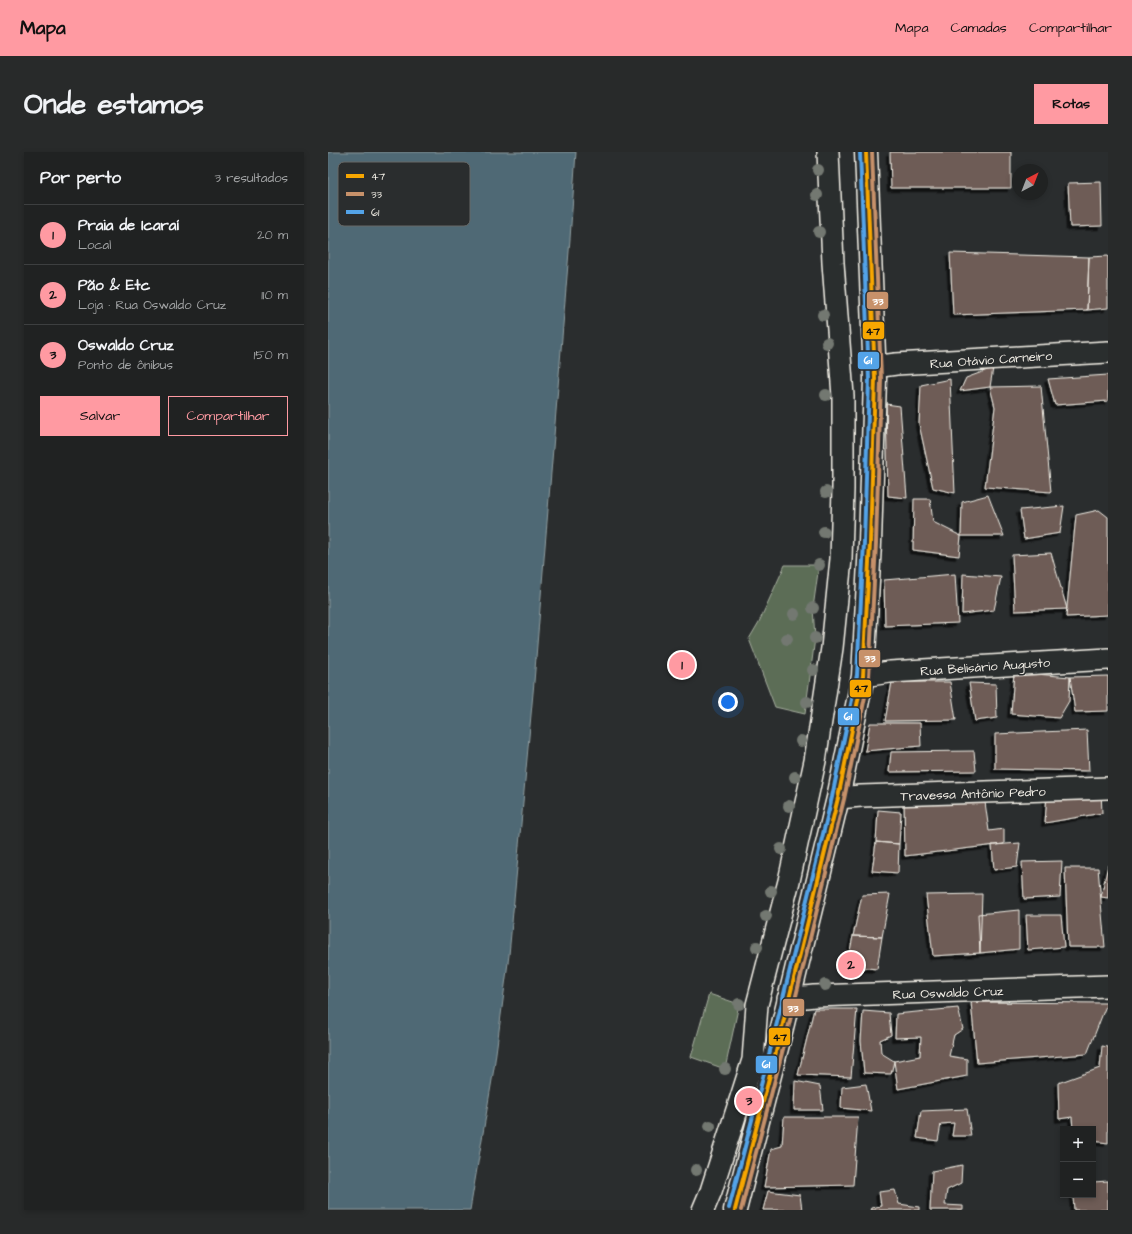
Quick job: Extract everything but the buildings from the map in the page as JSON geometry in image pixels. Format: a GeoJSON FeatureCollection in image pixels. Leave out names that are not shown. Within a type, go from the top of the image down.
{"type":"FeatureCollection","features":[{"type":"Feature","properties":{"kind":"main road"},"geometry":{"type":"LineString","coordinates":[[735,1210],[778,1044],[838,798],[863,676],[870,543],[875,379],[866,152]]}},
{"type":"Feature","properties":{"kind":"street"},"geometry":{"type":"LineString","coordinates":[[704,1210],[753,1060],[757,1005],[789,881],[815,761],[832,648],[841,559],[843,396],[832,263],[828,152]]}},
{"type":"Feature","properties":{"kind":"street","name":"Rua Otávio Carneiro"},"geometry":{"type":"LineString","coordinates":[[874,367],[896,364],[1108,352]]}},
{"type":"Feature","properties":{"kind":"street","name":"Rua Belisário Augusto"},"geometry":{"type":"LineString","coordinates":[[863,676],[890,672],[1108,659]]}},
{"type":"Feature","properties":{"kind":"street","name":"Travessa Antônio Pedro"},"geometry":{"type":"LineString","coordinates":[[838,798],[1108,788]]}},
{"type":"Feature","properties":{"kind":"street","name":"Rua Oswaldo Cruz"},"geometry":{"type":"LineString","coordinates":[[788,999],[814,996],[1108,986]]}},
{"type":"Feature","properties":{"kind":"green space"},"geometry":{"type":"Polygon","coordinates":[[[785,565],[819,565],[813,608],[815,638],[805,714],[775,707],[749,639],[759,622],[785,565]]]}},
{"type":"Feature","properties":{"kind":"green space"},"geometry":{"type":"Polygon","coordinates":[[[709,994],[739,1004],[725,1069],[691,1057],[709,994]]]}},
{"type":"Feature","properties":{"kind":"water"},"geometry":{"type":"Polygon","coordinates":[[[328,152],[576,152],[534,682],[509,955],[494,1068],[470,1210],[328,1210],[328,152]]]}},
{"type":"Feature","properties":{"kind":"transit line","name":"61"},"geometry":{"type":"LineString","coordinates":[[729,1208],[772,1043],[832,797],[857,675],[864,543],[869,379],[860,152]]}},
{"type":"Feature","properties":{"kind":"transit line","name":"47"},"geometry":{"type":"LineString","coordinates":[[735,1210],[778,1044],[838,798],[863,676],[870,543],[875,379],[866,152]]}},
{"type":"Feature","properties":{"kind":"transit line","name":"33"},"geometry":{"type":"LineString","coordinates":[[741,1210],[784,1045],[844,799],[869,677],[876,543],[881,379],[872,152]]}},
{"type":"Feature","properties":{"kind":"place","name":"Praia de Icaraí"},"geometry":{"type":"Point","coordinates":[682,665]}},
{"type":"Feature","properties":{"kind":"place","name":"Pão & Etc"},"geometry":{"type":"Point","coordinates":[851,965]}},
{"type":"Feature","properties":{"kind":"place","name":"Oswaldo Cruz"},"geometry":{"type":"Point","coordinates":[749,1101]}}]}
